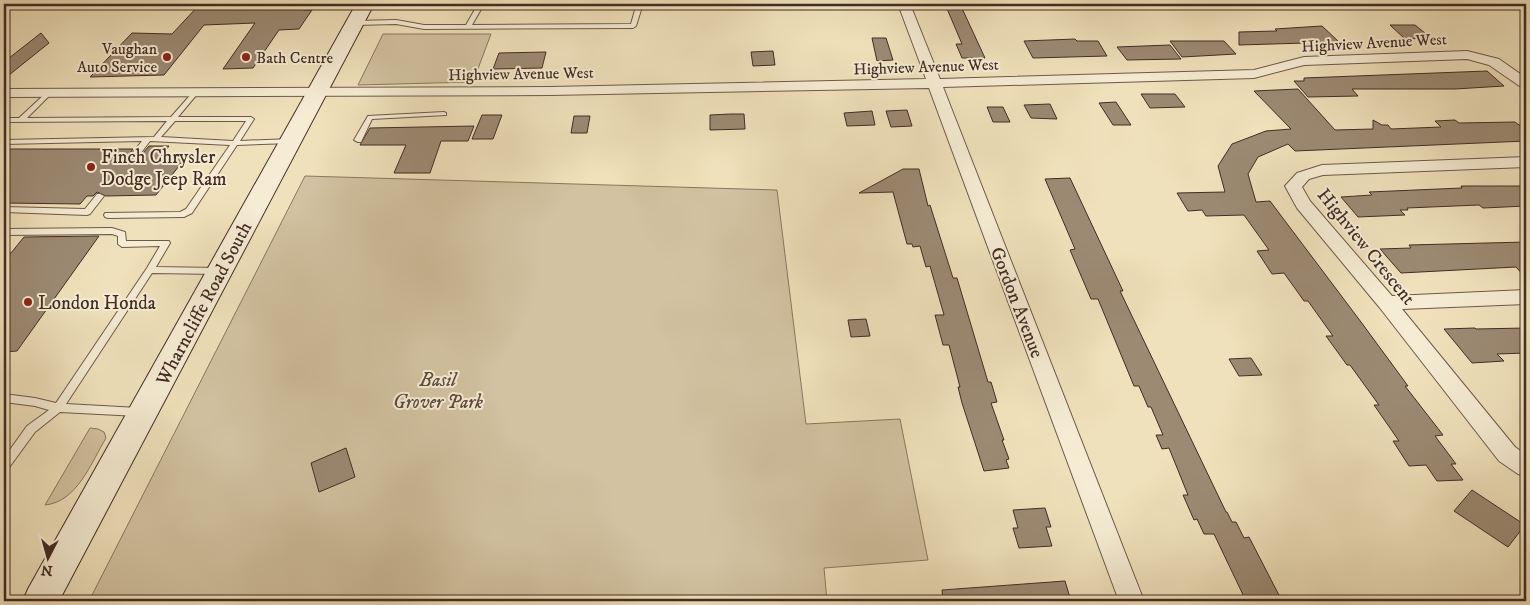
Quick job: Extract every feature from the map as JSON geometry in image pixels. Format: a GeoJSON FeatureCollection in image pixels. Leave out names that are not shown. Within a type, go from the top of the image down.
{"type":"FeatureCollection","features":[{"type":"Feature","properties":{"kind":"main road","name":"Wharncliffe Road South"},"geometry":{"type":"LineString","coordinates":[[40,601],[365,4]]}},
{"type":"Feature","properties":{"kind":"street","name":"Gordon Avenue"},"geometry":{"type":"LineString","coordinates":[[904,4],[1132,601]]}},
{"type":"Feature","properties":{"kind":"street","name":"Highview Avenue West"},"geometry":{"type":"LineString","coordinates":[[317,93],[934,84],[1254,74],[1304,61],[1467,55],[1494,62],[1526,84]]}},
{"type":"Feature","properties":{"kind":"street"},"geometry":{"type":"LineString","coordinates":[[4,93],[317,93]]}},
{"type":"Feature","properties":{"kind":"street","name":"Highview Crescent"},"geometry":{"type":"LineString","coordinates":[[1526,162],[1322,170],[1303,176],[1293,186],[1304,204],[1387,303],[1507,454],[1526,467]]}},
{"type":"Feature","properties":{"kind":"street"},"geometry":{"type":"LineString","coordinates":[[1387,303],[1526,297]]}},
{"type":"Feature","properties":{"kind":"lane"},"geometry":{"type":"LineString","coordinates":[[468,27],[482,4]]}},
{"type":"Feature","properties":{"kind":"lane"},"geometry":{"type":"LineString","coordinates":[[355,23],[396,22],[414,26],[468,27],[634,26],[638,10],[637,4]]}},
{"type":"Feature","properties":{"kind":"lane"},"geometry":{"type":"LineString","coordinates":[[21,120],[49,93]]}},
{"type":"Feature","properties":{"kind":"lane"},"geometry":{"type":"LineString","coordinates":[[156,139],[195,93]]}},
{"type":"Feature","properties":{"kind":"lane"},"geometry":{"type":"LineString","coordinates":[[358,140],[370,117],[444,114]]}},
{"type":"Feature","properties":{"kind":"lane"},"geometry":{"type":"LineString","coordinates":[[4,120],[251,119],[189,211],[181,215],[108,215]]}},
{"type":"Feature","properties":{"kind":"lane"},"geometry":{"type":"LineString","coordinates":[[4,142],[156,139],[235,143],[291,141]]}},
{"type":"Feature","properties":{"kind":"lane"},"geometry":{"type":"LineString","coordinates":[[134,156],[147,140]]}},
{"type":"Feature","properties":{"kind":"lane"},"geometry":{"type":"LineString","coordinates":[[4,210],[87,212],[100,196]]}},
{"type":"Feature","properties":{"kind":"lane"},"geometry":{"type":"LineString","coordinates":[[4,232],[112,231],[122,234],[122,244],[166,243],[58,408],[31,429],[4,466]]}},
{"type":"Feature","properties":{"kind":"lane"},"geometry":{"type":"LineString","coordinates":[[150,270],[220,271]]}},
{"type":"Feature","properties":{"kind":"lane"},"geometry":{"type":"LineString","coordinates":[[4,398],[35,402],[58,408],[144,412]]}},
{"type":"Feature","properties":{"kind":"green space"},"geometry":{"type":"Polygon","coordinates":[[[383,34],[491,34],[473,82],[358,85],[383,34]]]}},
{"type":"Feature","properties":{"kind":"green space","name":"Basil Grover Park"},"geometry":{"type":"Polygon","coordinates":[[[305,176],[777,190],[806,424],[900,419],[928,560],[824,568],[827,601],[89,601],[305,176]]]}},
{"type":"Feature","properties":{"kind":"green space"},"geometry":{"type":"Polygon","coordinates":[[[90,428],[104,432],[106,438],[89,469],[82,480],[66,497],[45,505],[90,428]]]}},
{"type":"Feature","properties":{"kind":"building"},"geometry":{"type":"Polygon","coordinates":[[[200,4],[308,4],[304,10],[312,10],[299,29],[279,30],[253,68],[223,69],[255,23],[204,25],[164,75],[90,77],[132,33],[172,34],[200,4]]]}},
{"type":"Feature","properties":{"kind":"building"},"geometry":{"type":"Polygon","coordinates":[[[945,4],[960,4],[985,58],[962,58],[956,44],[962,44],[945,4]]]}},
{"type":"Feature","properties":{"kind":"building"},"geometry":{"type":"Polygon","coordinates":[[[1390,25],[1415,25],[1431,38],[1405,39],[1390,25]]]}},
{"type":"Feature","properties":{"kind":"building"},"geometry":{"type":"Polygon","coordinates":[[[1322,26],[1339,42],[1239,45],[1239,32],[1277,31],[1275,29],[1322,26]]]}},
{"type":"Feature","properties":{"kind":"building"},"geometry":{"type":"Polygon","coordinates":[[[41,33],[49,43],[4,79],[4,62],[41,33]]]}},
{"type":"Feature","properties":{"kind":"building"},"geometry":{"type":"Polygon","coordinates":[[[872,38],[886,38],[893,60],[877,61],[872,38]]]}},
{"type":"Feature","properties":{"kind":"building"},"geometry":{"type":"Polygon","coordinates":[[[1075,39],[1077,41],[1098,41],[1107,56],[1033,58],[1024,41],[1075,39]]]}},
{"type":"Feature","properties":{"kind":"building"},"geometry":{"type":"Polygon","coordinates":[[[1170,41],[1224,41],[1236,54],[1182,57],[1170,41]]]}},
{"type":"Feature","properties":{"kind":"building"},"geometry":{"type":"Polygon","coordinates":[[[1170,45],[1181,59],[1127,60],[1117,47],[1170,45]]]}},
{"type":"Feature","properties":{"kind":"building"},"geometry":{"type":"Polygon","coordinates":[[[773,51],[775,65],[753,66],[751,52],[773,51]]]}},
{"type":"Feature","properties":{"kind":"building"},"geometry":{"type":"Polygon","coordinates":[[[546,52],[542,68],[493,69],[499,53],[546,52]]]}},
{"type":"Feature","properties":{"kind":"building"},"geometry":{"type":"Polygon","coordinates":[[[1487,71],[1504,86],[1455,89],[1352,89],[1358,96],[1308,97],[1294,81],[1304,81],[1304,78],[1487,71]]]}},
{"type":"Feature","properties":{"kind":"building"},"geometry":{"type":"Polygon","coordinates":[[[1298,89],[1335,130],[1373,129],[1373,120],[1382,125],[1388,125],[1391,129],[1441,127],[1435,121],[1455,120],[1459,123],[1515,122],[1519,125],[1526,125],[1526,141],[1295,151],[1288,144],[1258,157],[1248,174],[1256,202],[1270,201],[1361,322],[1408,386],[1405,386],[1443,435],[1435,436],[1456,464],[1451,464],[1463,480],[1437,481],[1426,465],[1409,466],[1393,441],[1399,441],[1374,405],[1379,405],[1326,336],[1333,336],[1308,301],[1304,301],[1284,273],[1272,274],[1257,251],[1269,250],[1244,215],[1206,216],[1202,210],[1188,211],[1177,193],[1225,192],[1218,166],[1232,144],[1266,131],[1291,129],[1254,91],[1298,89]]]}},
{"type":"Feature","properties":{"kind":"building"},"geometry":{"type":"Polygon","coordinates":[[[1141,94],[1175,94],[1185,107],[1150,108],[1141,94]]]}},
{"type":"Feature","properties":{"kind":"building"},"geometry":{"type":"Polygon","coordinates":[[[1116,102],[1131,125],[1113,125],[1099,103],[1116,102]]]}},
{"type":"Feature","properties":{"kind":"building"},"geometry":{"type":"Polygon","coordinates":[[[1050,104],[1057,119],[1031,118],[1024,105],[1050,104]]]}},
{"type":"Feature","properties":{"kind":"building"},"geometry":{"type":"Polygon","coordinates":[[[987,107],[1003,107],[1010,122],[993,122],[987,107]]]}},
{"type":"Feature","properties":{"kind":"building"},"geometry":{"type":"Polygon","coordinates":[[[907,110],[912,126],[891,127],[886,111],[907,110]]]}},
{"type":"Feature","properties":{"kind":"building"},"geometry":{"type":"Polygon","coordinates":[[[872,111],[875,125],[847,126],[844,113],[872,111]]]}},
{"type":"Feature","properties":{"kind":"building"},"geometry":{"type":"Polygon","coordinates":[[[744,114],[745,129],[710,130],[710,115],[744,114]]]}},
{"type":"Feature","properties":{"kind":"building"},"geometry":{"type":"Polygon","coordinates":[[[482,115],[502,115],[493,139],[472,139],[482,115]]]}},
{"type":"Feature","properties":{"kind":"building"},"geometry":{"type":"Polygon","coordinates":[[[574,116],[590,116],[587,133],[571,133],[574,116]]]}},
{"type":"Feature","properties":{"kind":"building"},"geometry":{"type":"Polygon","coordinates":[[[474,126],[468,141],[441,141],[430,173],[394,173],[406,145],[360,145],[370,128],[474,126]]]}},
{"type":"Feature","properties":{"kind":"building","name":"Finch Chrysler Dodge Jeep Ram"},"geometry":{"type":"Polygon","coordinates":[[[149,146],[169,146],[161,156],[187,156],[156,195],[106,196],[97,192],[93,196],[87,196],[80,204],[4,203],[4,149],[133,149],[128,156],[137,160],[149,146]]]}},
{"type":"Feature","properties":{"kind":"building"},"geometry":{"type":"Polygon","coordinates":[[[903,169],[919,169],[928,206],[930,205],[953,278],[957,278],[988,382],[991,382],[997,402],[991,403],[1004,440],[1002,440],[1009,459],[1006,460],[1009,468],[984,471],[962,403],[958,387],[960,387],[949,345],[943,345],[935,315],[944,315],[930,266],[926,267],[920,246],[913,247],[912,244],[907,244],[893,192],[859,193],[903,169]]]}},
{"type":"Feature","properties":{"kind":"building"},"geometry":{"type":"Polygon","coordinates":[[[1070,178],[1123,291],[1120,291],[1226,512],[1232,522],[1236,522],[1244,538],[1249,537],[1282,601],[1246,601],[1214,534],[1204,534],[1197,519],[1194,520],[1183,495],[1188,495],[1169,448],[1162,449],[1156,435],[1163,435],[1151,407],[1148,407],[1139,386],[1134,386],[1098,299],[1091,299],[1070,250],[1075,249],[1045,179],[1070,178]]]}},
{"type":"Feature","properties":{"kind":"building"},"geometry":{"type":"Polygon","coordinates":[[[1461,186],[1526,186],[1526,206],[1483,208],[1479,205],[1407,208],[1408,210],[1400,210],[1405,215],[1358,217],[1341,197],[1372,195],[1369,192],[1462,188],[1461,186]]]}},
{"type":"Feature","properties":{"kind":"building","name":"London Honda"},"geometry":{"type":"Polygon","coordinates":[[[99,236],[17,351],[4,352],[4,253],[11,253],[24,237],[99,236]]]}},
{"type":"Feature","properties":{"kind":"building"},"geometry":{"type":"Polygon","coordinates":[[[1526,242],[1526,278],[1516,267],[1401,273],[1380,249],[1411,248],[1409,245],[1526,242]]]}},
{"type":"Feature","properties":{"kind":"building"},"geometry":{"type":"Polygon","coordinates":[[[866,319],[870,336],[851,337],[848,320],[866,319]]]}},
{"type":"Feature","properties":{"kind":"building"},"geometry":{"type":"Polygon","coordinates":[[[1526,328],[1526,353],[1497,354],[1504,361],[1472,363],[1444,329],[1526,328]]]}},
{"type":"Feature","properties":{"kind":"building"},"geometry":{"type":"Polygon","coordinates":[[[1251,358],[1262,375],[1239,376],[1229,359],[1251,358]]]}},
{"type":"Feature","properties":{"kind":"building"},"geometry":{"type":"Polygon","coordinates":[[[346,448],[355,477],[319,492],[311,463],[346,448]]]}},
{"type":"Feature","properties":{"kind":"building"},"geometry":{"type":"Polygon","coordinates":[[[1472,490],[1525,525],[1508,547],[1454,511],[1472,490]]]}},
{"type":"Feature","properties":{"kind":"building"},"geometry":{"type":"Polygon","coordinates":[[[1045,508],[1051,527],[1046,527],[1052,546],[1019,548],[1013,528],[1018,528],[1013,510],[1045,508]]]}},
{"type":"Feature","properties":{"kind":"building"},"geometry":{"type":"Polygon","coordinates":[[[1065,581],[1071,601],[943,601],[942,590],[1065,581]]]}},
{"type":"Feature","properties":{"kind":"place","name":"Vaughan Auto Service"},"geometry":{"type":"Point","coordinates":[167,57]}},
{"type":"Feature","properties":{"kind":"place","name":"Bath Centre"},"geometry":{"type":"Point","coordinates":[246,57]}},
{"type":"Feature","properties":{"kind":"place","name":"Finch Chrysler Dodge Jeep Ram"},"geometry":{"type":"Point","coordinates":[91,167]}},
{"type":"Feature","properties":{"kind":"place","name":"London Honda"},"geometry":{"type":"Point","coordinates":[28,302]}}]}
